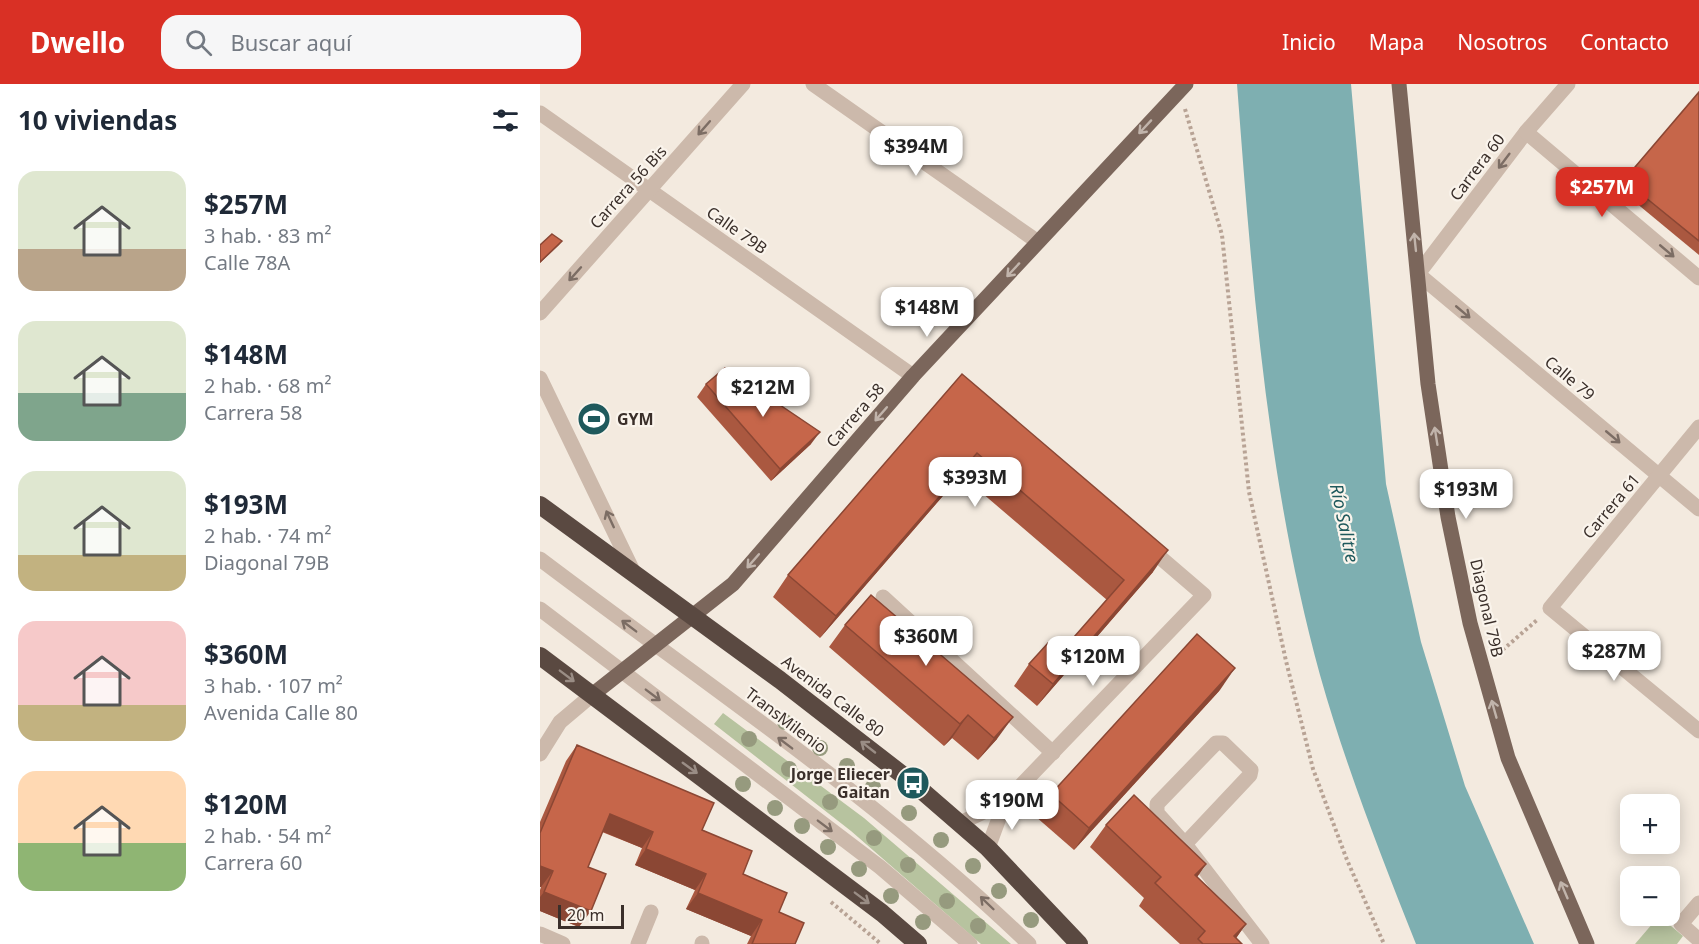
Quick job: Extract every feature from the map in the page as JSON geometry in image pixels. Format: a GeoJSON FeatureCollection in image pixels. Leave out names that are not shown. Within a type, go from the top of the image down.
{"type":"FeatureCollection","features":[{"type":"Feature","properties":{"kind":"highway","name":"Avenida Calle 80"},"geometry":{"type":"LineString","coordinates":[[540,505],[858,740],[960,823],[988,848],[1079,944]]}},
{"type":"Feature","properties":{"kind":"highway"},"geometry":{"type":"LineString","coordinates":[[540,656],[882,913],[918,944]]}},
{"type":"Feature","properties":{"kind":"main road","name":"Carrera 58"},"geometry":{"type":"LineString","coordinates":[[592,695],[694,617],[733,584],[913,376],[1185,84]]}},
{"type":"Feature","properties":{"kind":"main road","name":"Diagonal 79B"},"geometry":{"type":"LineString","coordinates":[[1399,84],[1430,395],[1448,518],[1470,623],[1508,758],[1587,944]]}},
{"type":"Feature","properties":{"kind":"street","name":"Carrera 56 Bis"},"geometry":{"type":"LineString","coordinates":[[540,313],[743,84]]}},
{"type":"Feature","properties":{"kind":"street"},"geometry":{"type":"LineString","coordinates":[[813,84],[1038,242]]}},
{"type":"Feature","properties":{"kind":"street","name":"Carrera 60"},"geometry":{"type":"LineString","coordinates":[[1418,274],[1526,132],[1568,84]]}},
{"type":"Feature","properties":{"kind":"street","name":"Calle 79B"},"geometry":{"type":"LineString","coordinates":[[540,114],[913,376]]}},
{"type":"Feature","properties":{"kind":"street"},"geometry":{"type":"LineString","coordinates":[[1526,132],[1699,278]]}},
{"type":"Feature","properties":{"kind":"street","name":"Calle 79"},"geometry":{"type":"LineString","coordinates":[[1418,274],[1699,509]]}},
{"type":"Feature","properties":{"kind":"street"},"geometry":{"type":"LineString","coordinates":[[540,378],[634,573]]}},
{"type":"Feature","properties":{"kind":"street","name":"Carrera 61"},"geometry":{"type":"LineString","coordinates":[[1550,608],[1699,427]]}},
{"type":"Feature","properties":{"kind":"street"},"geometry":{"type":"LineString","coordinates":[[960,823],[1005,802],[1204,596],[1135,536]]}},
{"type":"Feature","properties":{"kind":"street","name":"TransMilenio"},"geometry":{"type":"LineString","coordinates":[[540,559],[892,822],[973,890],[1029,944]]}},
{"type":"Feature","properties":{"kind":"street"},"geometry":{"type":"LineString","coordinates":[[883,597],[1053,753]]}},
{"type":"Feature","properties":{"kind":"street"},"geometry":{"type":"LineString","coordinates":[[1550,608],[1699,731]]}},
{"type":"Feature","properties":{"kind":"street"},"geometry":{"type":"LineString","coordinates":[[540,609],[880,867],[970,944]]}},
{"type":"Feature","properties":{"kind":"street","name":"Carrera 58"},"geometry":{"type":"LineString","coordinates":[[540,754],[560,722],[592,695]]}},
{"type":"Feature","properties":{"kind":"street"},"geometry":{"type":"LineString","coordinates":[[1185,844],[1250,775],[1251,770],[1223,743],[1216,743],[1157,804],[1157,813],[1185,844],[1262,944]]}},
{"type":"Feature","properties":{"kind":"street"},"geometry":{"type":"LineString","coordinates":[[988,848],[1005,802]]}},
{"type":"Feature","properties":{"kind":"street"},"geometry":{"type":"LineString","coordinates":[[1699,903],[1681,924],[1699,940]]}},
{"type":"Feature","properties":{"kind":"street"},"geometry":{"type":"LineString","coordinates":[[638,944],[651,912]]}},
{"type":"Feature","properties":{"kind":"street"},"geometry":{"type":"LineString","coordinates":[[540,934],[563,944]]}},
{"type":"Feature","properties":{"kind":"path"},"geometry":{"type":"LineString","coordinates":[[1185,106],[1222,235],[1249,492],[1286,661],[1314,769],[1347,860],[1384,944]]}},
{"type":"Feature","properties":{"kind":"path"},"geometry":{"type":"LineString","coordinates":[[1497,655],[1550,608]]}},
{"type":"Feature","properties":{"kind":"green space"},"geometry":{"type":"Polygon","coordinates":[[[723,713],[864,818],[1011,944],[981,944],[851,831],[714,724],[723,713]]]}},
{"type":"Feature","properties":{"kind":"green space"},"geometry":{"type":"Polygon","coordinates":[[[1650,926],[1671,926],[1683,936],[1677,944],[1635,944],[1650,926]]]}},
{"type":"Feature","properties":{"kind":"water","name":"Río Salitre"},"geometry":{"type":"Polygon","coordinates":[[[1237,84],[1351,84],[1386,484],[1421,642],[1465,786],[1534,944],[1416,944],[1353,777],[1320,675],[1302,602],[1274,455],[1256,307],[1237,84]]]}},
{"type":"Feature","properties":{"kind":"building"},"geometry":{"type":"Polygon","coordinates":[[[1699,92],[1699,241],[1624,180],[1699,92]]]}},
{"type":"Feature","properties":{"kind":"building"},"geometry":{"type":"Polygon","coordinates":[[[552,234],[562,241],[540,262],[540,245],[552,234]]]}},
{"type":"Feature","properties":{"kind":"building"},"geometry":{"type":"Polygon","coordinates":[[[725,368],[820,432],[780,469],[706,384],[725,368]]]}},
{"type":"Feature","properties":{"kind":"building"},"geometry":{"type":"Polygon","coordinates":[[[962,374],[1168,550],[1053,684],[1029,664],[1048,643],[1060,653],[1124,580],[977,453],[836,616],[788,575],[962,374]]]}},
{"type":"Feature","properties":{"kind":"building"},"geometry":{"type":"Polygon","coordinates":[[[871,595],[1013,717],[994,738],[968,715],[960,724],[845,625],[871,595]]]}},
{"type":"Feature","properties":{"kind":"building"},"geometry":{"type":"Polygon","coordinates":[[[1197,634],[1235,668],[1089,828],[1051,794],[1197,634]]]}},
{"type":"Feature","properties":{"kind":"building"},"geometry":{"type":"Polygon","coordinates":[[[577,745],[714,803],[702,830],[752,851],[743,874],[787,893],[779,912],[804,923],[795,944],[752,944],[762,920],[698,893],[706,874],[646,849],[653,832],[610,814],[588,867],[606,874],[591,911],[544,892],[553,871],[540,866],[540,833],[577,745]]]}},
{"type":"Feature","properties":{"kind":"building"},"geometry":{"type":"Polygon","coordinates":[[[1134,795],[1206,864],[1195,875],[1246,924],[1234,936],[1242,944],[1203,944],[1198,939],[1205,931],[1155,883],[1161,877],[1106,825],[1134,795]]]}},
{"type":"Feature","properties":{"kind":"place","name":"GYM"},"geometry":{"type":"Point","coordinates":[594,419]}},
{"type":"Feature","properties":{"kind":"place","name":"Jorge Eliecer Gaitan"},"geometry":{"type":"Point","coordinates":[913,783]}}]}
